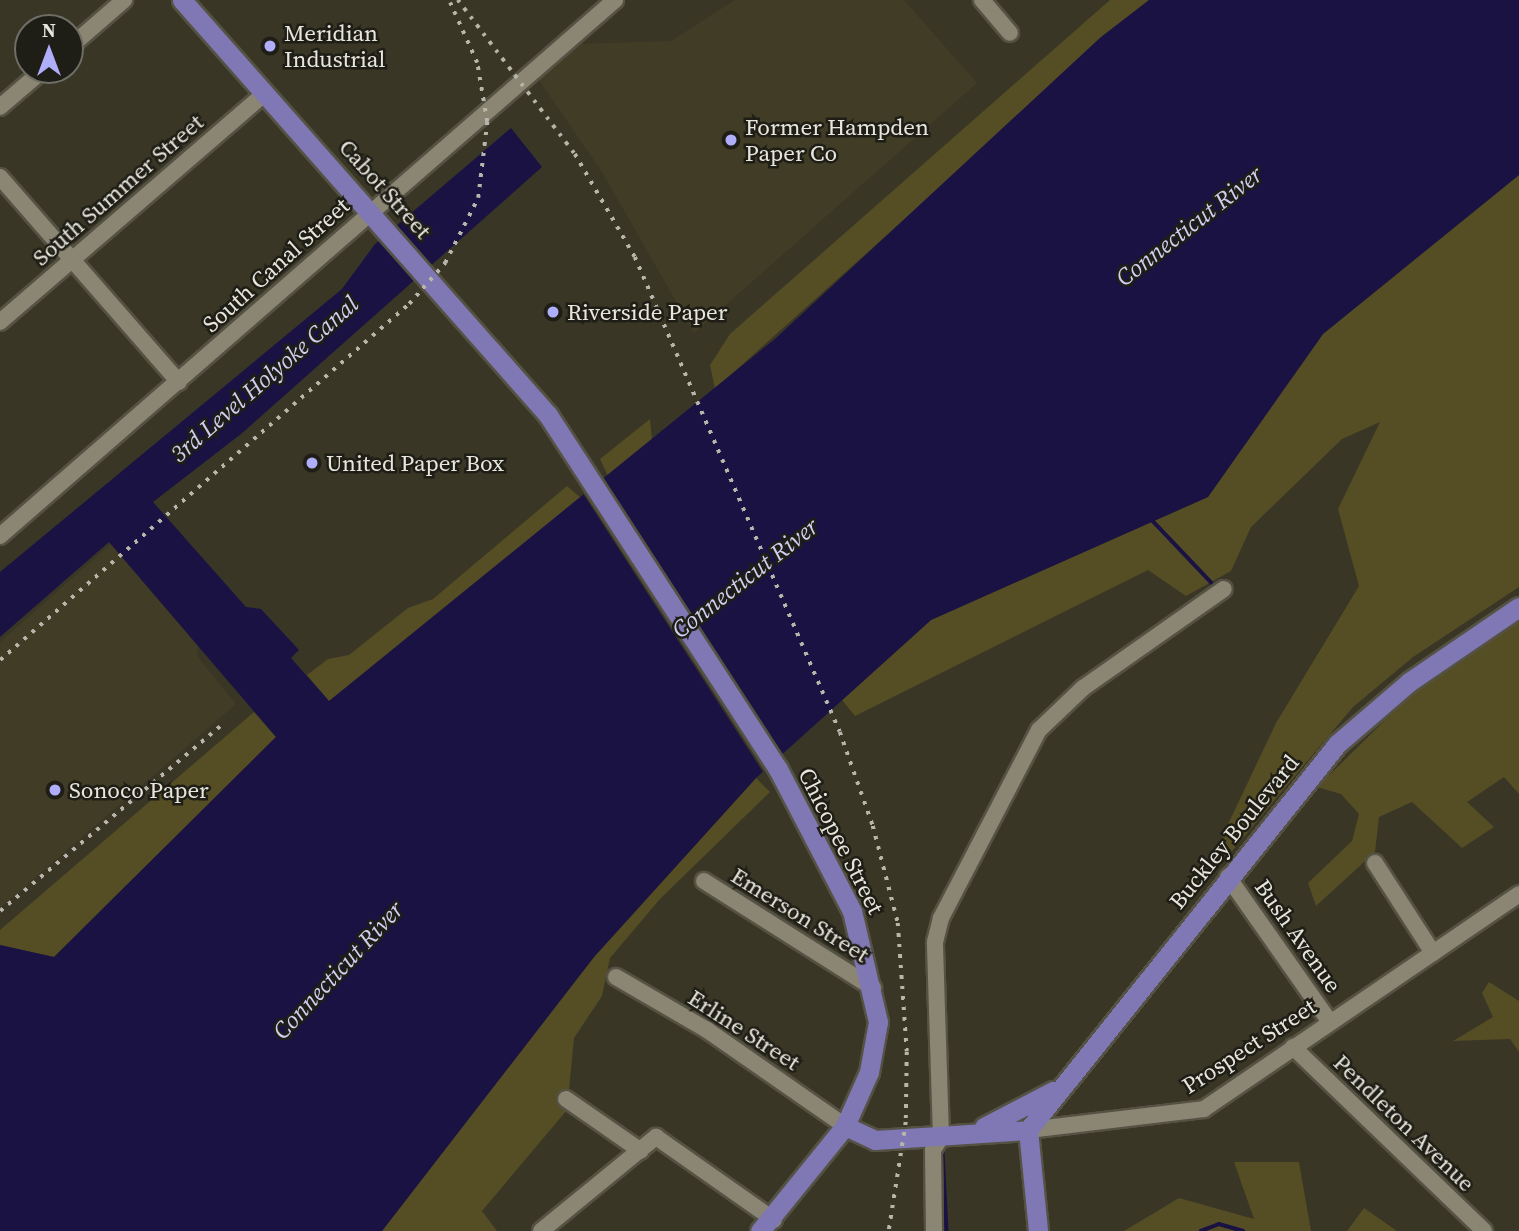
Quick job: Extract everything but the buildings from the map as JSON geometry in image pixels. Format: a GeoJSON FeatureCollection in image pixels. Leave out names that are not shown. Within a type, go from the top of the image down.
{"type":"FeatureCollection","features":[{"type":"Feature","properties":{"kind":"main road","name":"Cabot Street"},"geometry":{"type":"LineString","coordinates":[[182,0],[377,215],[548,415],[683,623]]}},
{"type":"Feature","properties":{"kind":"main road","name":"Buckley Boulevard"},"geometry":{"type":"LineString","coordinates":[[1028,1130],[1306,780],[1371,712],[1519,607]]}},
{"type":"Feature","properties":{"kind":"main road","name":"Chicopee Street"},"geometry":{"type":"LineString","coordinates":[[683,623],[778,769],[852,911],[873,988],[877,1042],[845,1126],[767,1225]]}},
{"type":"Feature","properties":{"kind":"main road"},"geometry":{"type":"LineString","coordinates":[[950,1136],[1009,1118],[1071,1078]]}},
{"type":"Feature","properties":{"kind":"main road","name":"Prospect Street"},"geometry":{"type":"LineString","coordinates":[[845,1126],[875,1140],[1028,1130]]}},
{"type":"Feature","properties":{"kind":"main road"},"geometry":{"type":"LineString","coordinates":[[1028,1130],[1038,1231]]}},
{"type":"Feature","properties":{"kind":"street"},"geometry":{"type":"LineString","coordinates":[[84,35],[124,0]]}},
{"type":"Feature","properties":{"kind":"street","name":"South Canal Street"},"geometry":{"type":"LineString","coordinates":[[0,536],[377,215],[615,0]]}},
{"type":"Feature","properties":{"kind":"street"},"geometry":{"type":"LineString","coordinates":[[982,0],[1010,33]]}},
{"type":"Feature","properties":{"kind":"street"},"geometry":{"type":"LineString","coordinates":[[0,107],[27,84]]}},
{"type":"Feature","properties":{"kind":"street","name":"South Summer Street"},"geometry":{"type":"LineString","coordinates":[[0,322],[265,93]]}},
{"type":"Feature","properties":{"kind":"street"},"geometry":{"type":"LineString","coordinates":[[0,177],[179,382]]}},
{"type":"Feature","properties":{"kind":"street"},"geometry":{"type":"LineString","coordinates":[[934,1231],[933,1150],[950,1136],[935,942],[982,835],[1039,730],[1058,708],[1224,589]]}},
{"type":"Feature","properties":{"kind":"street"},"geometry":{"type":"LineString","coordinates":[[1375,863],[1433,953]]}},
{"type":"Feature","properties":{"kind":"street","name":"Bush Avenue"},"geometry":{"type":"LineString","coordinates":[[1228,877],[1330,1022]]}},
{"type":"Feature","properties":{"kind":"street","name":"Emerson Street"},"geometry":{"type":"LineString","coordinates":[[704,881],[873,988]]}},
{"type":"Feature","properties":{"kind":"street","name":"Prospect Street"},"geometry":{"type":"LineString","coordinates":[[1028,1130],[1191,1114],[1519,894]]}},
{"type":"Feature","properties":{"kind":"street","name":"Erline Street"},"geometry":{"type":"LineString","coordinates":[[616,977],[707,1030],[845,1126]]}},
{"type":"Feature","properties":{"kind":"street","name":"Pendleton Avenue"},"geometry":{"type":"LineString","coordinates":[[1293,1047],[1484,1231]]}},
{"type":"Feature","properties":{"kind":"street"},"geometry":{"type":"LineString","coordinates":[[566,1099],[641,1151]]}},
{"type":"Feature","properties":{"kind":"street"},"geometry":{"type":"LineString","coordinates":[[541,1231],[656,1137],[767,1225]]}},
{"type":"Feature","properties":{"kind":"shaded area"},"geometry":{"type":"Polygon","coordinates":[[[735,0],[904,0],[977,83],[694,333],[602,172],[539,80],[581,44],[671,41],[735,0]]]}},
{"type":"Feature","properties":{"kind":"shaded area"},"geometry":{"type":"Polygon","coordinates":[[[1110,0],[1149,0],[715,389],[710,365],[730,334],[1110,0]]]}},
{"type":"Feature","properties":{"kind":"shaded area"},"geometry":{"type":"Polygon","coordinates":[[[1519,175],[1519,587],[1413,657],[1353,707],[1232,851],[1221,839],[1276,723],[1359,586],[1338,509],[1380,422],[1342,439],[1251,527],[1231,571],[1186,596],[1148,570],[855,716],[842,700],[931,620],[1208,497],[1323,334],[1519,175]]]}},
{"type":"Feature","properties":{"kind":"shaded area"},"geometry":{"type":"Polygon","coordinates":[[[650,419],[652,440],[608,476],[600,459],[650,419]]]}},
{"type":"Feature","properties":{"kind":"shaded area"},"geometry":{"type":"Polygon","coordinates":[[[567,486],[581,498],[356,683],[329,701],[307,675],[328,659],[349,655],[408,608],[433,599],[567,486]]]}},
{"type":"Feature","properties":{"kind":"shaded area"},"geometry":{"type":"Polygon","coordinates":[[[112,543],[200,638],[197,656],[236,704],[0,908],[0,642],[112,543]]]}},
{"type":"Feature","properties":{"kind":"shaded area"},"geometry":{"type":"Polygon","coordinates":[[[1519,619],[1519,794],[1504,777],[1467,802],[1494,827],[1462,848],[1412,802],[1379,817],[1375,852],[1316,906],[1308,883],[1352,841],[1359,814],[1341,794],[1317,787],[1426,680],[1519,619]]]}},
{"type":"Feature","properties":{"kind":"shaded area"},"geometry":{"type":"Polygon","coordinates":[[[254,712],[276,737],[54,957],[0,945],[0,930],[254,712]]]}},
{"type":"Feature","properties":{"kind":"shaded area"},"geometry":{"type":"Polygon","coordinates":[[[756,778],[770,792],[660,899],[610,958],[602,996],[574,1038],[567,1110],[482,1211],[497,1231],[382,1231],[594,957],[756,778]]]}},
{"type":"Feature","properties":{"kind":"shaded area"},"geometry":{"type":"Polygon","coordinates":[[[1489,982],[1519,1001],[1519,1052],[1510,1039],[1453,1041],[1493,1017],[1482,993],[1489,982]]]}},
{"type":"Feature","properties":{"kind":"shaded area"},"geometry":{"type":"Polygon","coordinates":[[[1234,1162],[1299,1162],[1311,1231],[1124,1231],[1179,1198],[1254,1219],[1234,1162]]]}},
{"type":"Feature","properties":{"kind":"shaded area"},"geometry":{"type":"Polygon","coordinates":[[[1364,1208],[1397,1231],[1347,1231],[1364,1208]]]}},
{"type":"Feature","properties":{"kind":"water"},"geometry":{"type":"Polygon","coordinates":[[[1149,0],[1519,0],[1519,175],[1323,334],[1208,497],[931,620],[756,778],[594,957],[382,1231],[0,1231],[0,945],[54,957],[276,737],[109,542],[0,637],[0,572],[342,289],[375,244],[511,128],[542,167],[241,434],[153,502],[246,607],[261,609],[299,650],[291,658],[329,701],[776,338],[1101,37],[1149,0]]]}},
{"type":"Feature","properties":{"kind":"pier"},"geometry":{"type":"Polygon","coordinates":[[[601,477],[783,758],[765,775],[582,492],[601,477]]]}},
{"type":"Feature","properties":{"kind":"waterway"},"geometry":{"type":"LineString","coordinates":[[1152,520],[1211,582]]}},
{"type":"Feature","properties":{"kind":"waterway"},"geometry":{"type":"LineString","coordinates":[[943,1152],[947,1231]]}},
{"type":"Feature","properties":{"kind":"waterway"},"geometry":{"type":"LineString","coordinates":[[1201,1231],[1219,1224],[1243,1231]]}},
{"type":"Feature","properties":{"kind":"railway"},"geometry":{"type":"LineString","coordinates":[[458,0],[575,154],[635,257],[840,732],[873,826],[898,923],[907,1052],[906,1122],[889,1231]]}},
{"type":"Feature","properties":{"kind":"railway"},"geometry":{"type":"LineString","coordinates":[[0,660],[409,304],[445,263],[478,198],[487,122],[477,63],[450,3]]}},
{"type":"Feature","properties":{"kind":"railway"},"geometry":{"type":"LineString","coordinates":[[0,911],[222,725]]}},
{"type":"Feature","properties":{"kind":"place","name":"Meridian Industrial"},"geometry":{"type":"Point","coordinates":[270,46]}},
{"type":"Feature","properties":{"kind":"place","name":"Former Hampden Paper Co"},"geometry":{"type":"Point","coordinates":[731,140]}},
{"type":"Feature","properties":{"kind":"place","name":"Riverside Paper"},"geometry":{"type":"Point","coordinates":[553,312]}},
{"type":"Feature","properties":{"kind":"place","name":"United Paper Box"},"geometry":{"type":"Point","coordinates":[312,463]}},
{"type":"Feature","properties":{"kind":"place","name":"Sonoco Paper"},"geometry":{"type":"Point","coordinates":[55,790]}},
{"type":"Feature","properties":{"kind":"water label","name":"Connecticut River"},"geometry":{"type":"Point","coordinates":[1189,226]}},
{"type":"Feature","properties":{"kind":"water label","name":"3rd Level Holyoke Canal"},"geometry":{"type":"Point","coordinates":[264,379]}},
{"type":"Feature","properties":{"kind":"water label","name":"Connecticut River"},"geometry":{"type":"Point","coordinates":[745,578]}},
{"type":"Feature","properties":{"kind":"water label","name":"Connecticut River"},"geometry":{"type":"Point","coordinates":[338,970]}}]}
